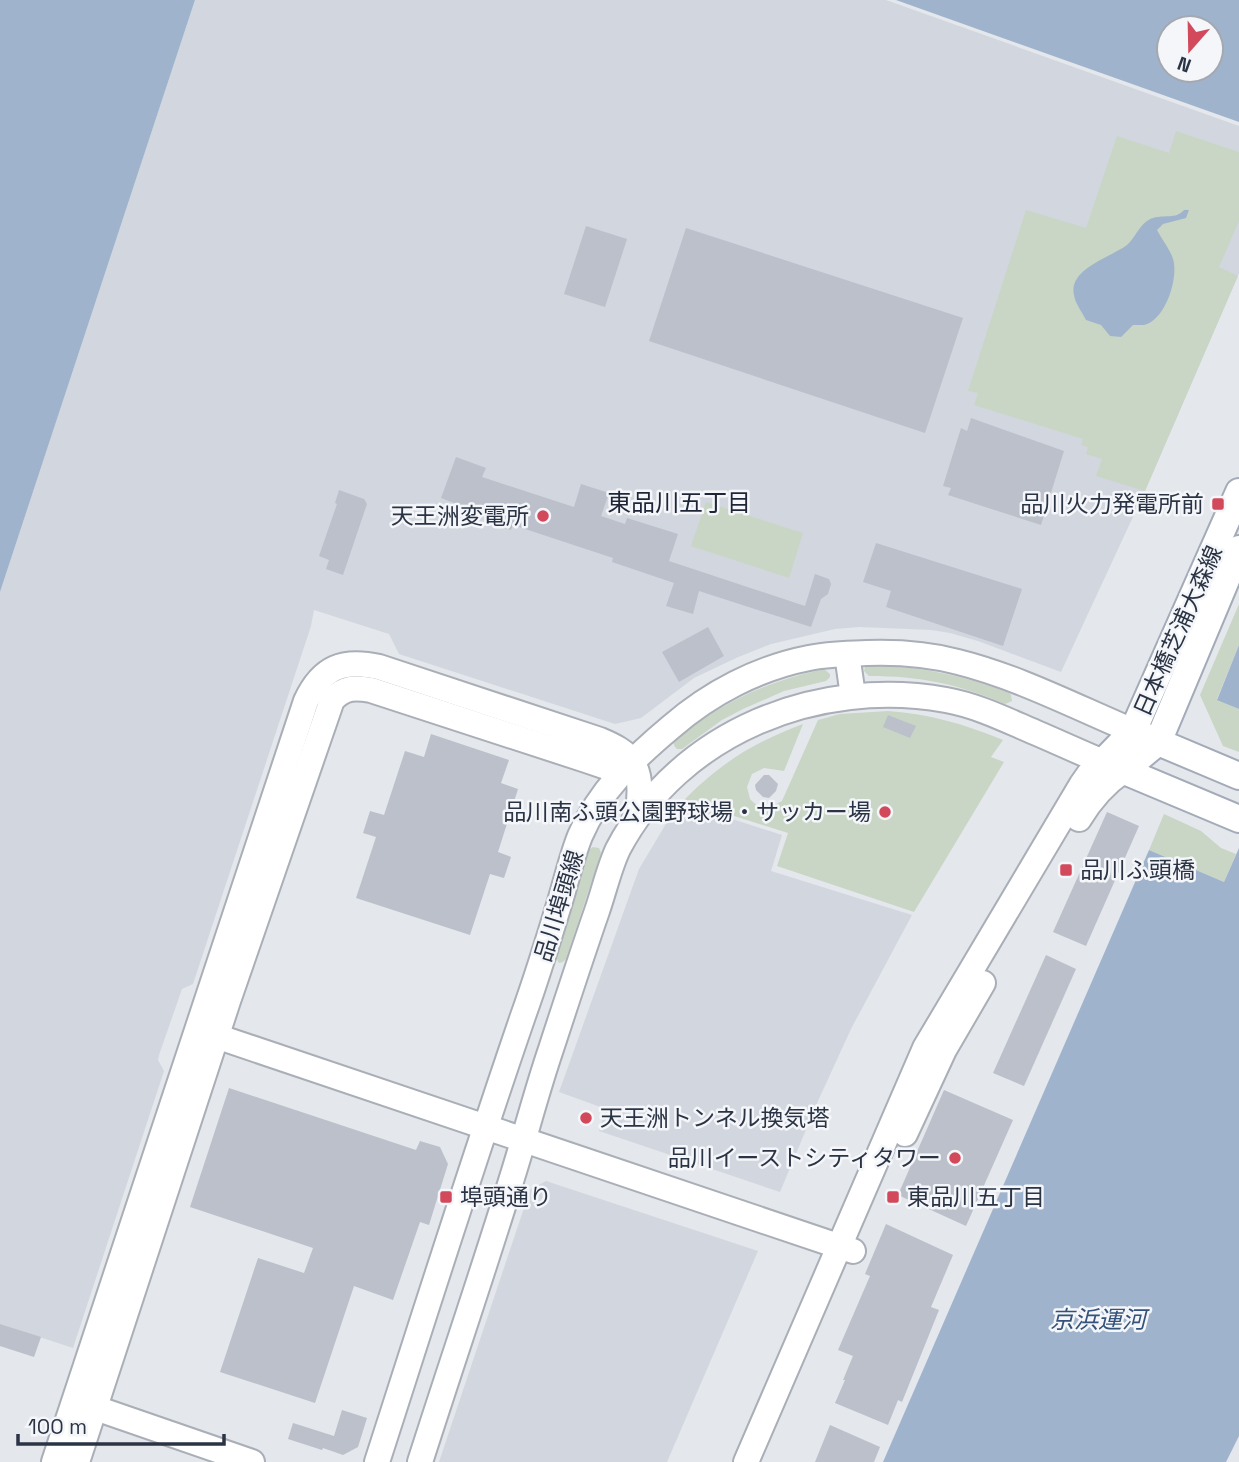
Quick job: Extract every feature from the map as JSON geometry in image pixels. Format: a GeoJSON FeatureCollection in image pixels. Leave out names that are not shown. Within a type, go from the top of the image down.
{"type":"FeatureCollection","features":[{"type":"Feature","properties":{"kind":"main road","name":"日本橋芝浦大森線"},"geometry":{"type":"LineString","coordinates":[[1113,766],[1133,731],[1239,492]]}},
{"type":"Feature","properties":{"kind":"main road","name":"日本橋芝浦大森線"},"geometry":{"type":"LineString","coordinates":[[1113,766],[1158,742],[1239,549]]}},
{"type":"Feature","properties":{"kind":"main road","name":"日本橋芝浦大森線"},"geometry":{"type":"LineString","coordinates":[[1133,731],[1239,776]]}},
{"type":"Feature","properties":{"kind":"main road"},"geometry":{"type":"LineString","coordinates":[[1113,766],[1239,819]]}},
{"type":"Feature","properties":{"kind":"street","name":"品川埠頭線"},"geometry":{"type":"LineString","coordinates":[[377,1462],[540,967],[580,835],[604,793],[692,708],[719,692],[777,666],[811,658],[889,653],[923,655],[958,662],[1043,692],[1133,731]]}},
{"type":"Feature","properties":{"kind":"street"},"geometry":{"type":"LineString","coordinates":[[847,654],[853,696]]}},
{"type":"Feature","properties":{"kind":"street"},"geometry":{"type":"LineString","coordinates":[[54,1462],[85,1404],[207,1033],[306,701],[320,678],[333,668],[362,663],[616,747],[630,768],[639,795],[638,812],[631,829]]}},
{"type":"Feature","properties":{"kind":"street","name":"品川埠頭線"},"geometry":{"type":"LineString","coordinates":[[420,1462],[512,1180],[534,1100],[617,850],[643,810],[671,777],[730,734],[767,716],[803,705],[853,696],[885,694],[949,700],[986,711],[1113,766]]}},
{"type":"Feature","properties":{"kind":"street"},"geometry":{"type":"LineString","coordinates":[[630,768],[655,770],[689,762]]}},
{"type":"Feature","properties":{"kind":"street"},"geometry":{"type":"LineString","coordinates":[[746,1462],[934,1069],[1088,805],[1106,782],[1113,766]]}},
{"type":"Feature","properties":{"kind":"street"},"geometry":{"type":"LineString","coordinates":[[540,967],[574,978]]}},
{"type":"Feature","properties":{"kind":"street"},"geometry":{"type":"LineString","coordinates":[[207,1033],[846,1249]]}},
{"type":"Feature","properties":{"kind":"street"},"geometry":{"type":"LineString","coordinates":[[764,1462],[846,1249]]}},
{"type":"Feature","properties":{"kind":"street"},"geometry":{"type":"LineString","coordinates":[[425,1314],[464,1326]]}},
{"type":"Feature","properties":{"kind":"street"},"geometry":{"type":"LineString","coordinates":[[77,1462],[85,1404]]}},
{"type":"Feature","properties":{"kind":"street"},"geometry":{"type":"LineString","coordinates":[[85,1404],[252,1462]]}},
{"type":"Feature","properties":{"kind":"shaded area"},"geometry":{"type":"Polygon","coordinates":[[[195,0],[886,0],[1239,126],[1239,273],[1145,491],[1061,672],[950,633],[859,627],[835,629],[771,644],[736,658],[694,678],[641,718],[615,724],[399,654],[389,634],[314,610],[193,984],[182,989],[159,1055],[158,1060],[164,1071],[73,1348],[0,1324],[0,592],[195,0]]]}},
{"type":"Feature","properties":{"kind":"shaded area"},"geometry":{"type":"Polygon","coordinates":[[[679,802],[782,835],[771,871],[912,915],[851,1029],[780,1192],[599,1131],[606,1109],[559,1092],[639,869],[679,802]]]}},
{"type":"Feature","properties":{"kind":"shaded area"},"geometry":{"type":"Polygon","coordinates":[[[546,1181],[758,1251],[667,1462],[439,1462],[530,1190],[546,1181]]]}},
{"type":"Feature","properties":{"kind":"green space"},"geometry":{"type":"Polygon","coordinates":[[[1176,131],[1239,152],[1239,221],[1219,267],[1238,276],[1145,491],[1096,476],[1102,459],[1086,454],[1088,447],[1081,445],[1083,439],[974,405],[978,393],[968,391],[1026,210],[1086,228],[1117,136],[1169,153],[1176,131]]]}},
{"type":"Feature","properties":{"kind":"green space"},"geometry":{"type":"Polygon","coordinates":[[[706,502],[803,533],[789,578],[691,546],[706,502]]]}},
{"type":"Feature","properties":{"kind":"green space"},"geometry":{"type":"Polygon","coordinates":[[[1239,604],[1239,645],[1217,699],[1239,709],[1239,752],[1223,746],[1200,695],[1239,604]]]}},
{"type":"Feature","properties":{"kind":"green space"},"geometry":{"type":"Polygon","coordinates":[[[869,665],[905,667],[957,676],[1009,693],[1012,701],[1005,704],[955,686],[922,680],[869,676],[864,671],[869,665]]]}},
{"type":"Feature","properties":{"kind":"green space"},"geometry":{"type":"Polygon","coordinates":[[[824,669],[830,674],[826,681],[784,691],[722,720],[682,749],[675,747],[675,740],[727,704],[763,687],[824,669]]]}},
{"type":"Feature","properties":{"kind":"green space","name":"品川南ふ頭公園野球場・サッカー場"},"geometry":{"type":"Polygon","coordinates":[[[888,711],[947,721],[1003,740],[991,757],[1004,762],[914,912],[777,866],[788,833],[684,800],[739,755],[803,724],[784,771],[764,768],[752,774],[747,787],[750,799],[760,806],[771,807],[782,801],[818,720],[840,714],[888,711]]]}},
{"type":"Feature","properties":{"kind":"green space"},"geometry":{"type":"Polygon","coordinates":[[[1164,814],[1201,831],[1221,848],[1236,854],[1224,882],[1149,850],[1164,814]]]}},
{"type":"Feature","properties":{"kind":"green space"},"geometry":{"type":"Polygon","coordinates":[[[593,847],[599,848],[601,853],[566,959],[559,963],[555,957],[589,850],[593,847]]]}},
{"type":"Feature","properties":{"kind":"water"},"geometry":{"type":"Polygon","coordinates":[[[0,0],[195,0],[0,592],[0,0]]]}},
{"type":"Feature","properties":{"kind":"water"},"geometry":{"type":"Polygon","coordinates":[[[896,0],[1239,0],[1239,122],[896,0]]]}},
{"type":"Feature","properties":{"kind":"water"},"geometry":{"type":"Polygon","coordinates":[[[1189,210],[1186,218],[1163,224],[1157,230],[1172,255],[1174,267],[1169,298],[1158,316],[1144,325],[1133,325],[1121,337],[1110,336],[1101,325],[1086,320],[1074,295],[1074,286],[1084,271],[1127,245],[1149,220],[1177,215],[1189,210]]]}},
{"type":"Feature","properties":{"kind":"water"},"geometry":{"type":"Polygon","coordinates":[[[1239,645],[1239,709],[1217,700],[1239,645]]]}},
{"type":"Feature","properties":{"kind":"water","name":"京浜運河"},"geometry":{"type":"Polygon","coordinates":[[[1239,848],[1239,1436],[1226,1462],[883,1462],[1149,850],[1224,882],[1239,848]]]}},
{"type":"Feature","properties":{"kind":"building"},"geometry":{"type":"Polygon","coordinates":[[[586,226],[627,239],[605,307],[564,294],[586,226]]]}},
{"type":"Feature","properties":{"kind":"building"},"geometry":{"type":"Polygon","coordinates":[[[686,228],[963,318],[925,433],[649,341],[686,228]]]}},
{"type":"Feature","properties":{"kind":"building"},"geometry":{"type":"Polygon","coordinates":[[[971,418],[1064,451],[1041,525],[948,495],[951,488],[943,486],[961,428],[967,431],[971,418]]]}},
{"type":"Feature","properties":{"kind":"building"},"geometry":{"type":"Polygon","coordinates":[[[456,457],[486,468],[482,477],[574,507],[581,484],[609,493],[601,516],[625,524],[627,518],[678,534],[669,561],[805,606],[815,574],[829,579],[831,584],[828,594],[821,599],[811,627],[699,591],[693,614],[666,606],[674,583],[612,562],[613,558],[513,525],[511,530],[499,526],[501,521],[441,498],[456,457]]]}},
{"type":"Feature","properties":{"kind":"building"},"geometry":{"type":"Polygon","coordinates":[[[339,490],[364,499],[367,504],[343,575],[326,569],[329,560],[319,556],[337,504],[335,503],[339,490]]]}},
{"type":"Feature","properties":{"kind":"building"},"geometry":{"type":"Polygon","coordinates":[[[876,543],[1022,589],[1003,646],[886,607],[891,591],[863,582],[876,543]]]}},
{"type":"Feature","properties":{"kind":"building"},"geometry":{"type":"Polygon","coordinates":[[[708,627],[724,656],[679,682],[662,652],[708,627]]]}},
{"type":"Feature","properties":{"kind":"building"},"geometry":{"type":"Polygon","coordinates":[[[888,715],[916,726],[910,738],[883,727],[888,715]]]}},
{"type":"Feature","properties":{"kind":"building"},"geometry":{"type":"Polygon","coordinates":[[[431,734],[509,760],[501,783],[518,789],[498,852],[511,857],[504,878],[490,874],[470,935],[356,898],[376,837],[363,833],[370,811],[384,815],[405,751],[424,757],[431,734]]]}},
{"type":"Feature","properties":{"kind":"building"},"geometry":{"type":"Polygon","coordinates":[[[764,775],[769,775],[778,784],[776,791],[769,798],[763,797],[756,790],[755,785],[764,775]]]}},
{"type":"Feature","properties":{"kind":"building"},"geometry":{"type":"Polygon","coordinates":[[[1107,812],[1139,826],[1086,946],[1053,932],[1107,812]]]}},
{"type":"Feature","properties":{"kind":"building"},"geometry":{"type":"Polygon","coordinates":[[[1046,955],[1076,969],[1024,1086],[993,1073],[1046,955]]]}},
{"type":"Feature","properties":{"kind":"building"},"geometry":{"type":"Polygon","coordinates":[[[229,1088],[416,1150],[420,1141],[440,1147],[448,1164],[429,1225],[420,1222],[393,1300],[354,1286],[315,1403],[220,1372],[258,1258],[304,1273],[313,1248],[190,1207],[229,1088]]]}},
{"type":"Feature","properties":{"kind":"building","name":"品川イーストシティタワー"},"geometry":{"type":"Polygon","coordinates":[[[944,1090],[1013,1120],[966,1226],[898,1195],[944,1090]]]}},
{"type":"Feature","properties":{"kind":"building"},"geometry":{"type":"Polygon","coordinates":[[[886,1224],[953,1255],[931,1307],[939,1310],[902,1402],[898,1400],[888,1425],[835,1403],[853,1356],[838,1350],[870,1276],[865,1274],[886,1224]]]}},
{"type":"Feature","properties":{"kind":"building"},"geometry":{"type":"Polygon","coordinates":[[[0,1324],[41,1337],[34,1357],[0,1346],[0,1324]]]}},
{"type":"Feature","properties":{"kind":"building"},"geometry":{"type":"Polygon","coordinates":[[[342,1410],[367,1418],[358,1447],[343,1455],[288,1439],[293,1423],[334,1436],[342,1410]]]}},
{"type":"Feature","properties":{"kind":"building"},"geometry":{"type":"Polygon","coordinates":[[[830,1425],[880,1447],[874,1462],[815,1462],[830,1425]]]}},
{"type":"Feature","properties":{"kind":"place","name":"品川火力発電所前"},"geometry":{"type":"Point","coordinates":[1218,504]}},
{"type":"Feature","properties":{"kind":"place","name":"天王洲変電所"},"geometry":{"type":"Point","coordinates":[543,516]}},
{"type":"Feature","properties":{"kind":"place","name":"品川南ふ頭公園野球場・サッカー場"},"geometry":{"type":"Point","coordinates":[885,812]}},
{"type":"Feature","properties":{"kind":"place","name":"品川ふ頭橋"},"geometry":{"type":"Point","coordinates":[1066,870]}},
{"type":"Feature","properties":{"kind":"place","name":"天王洲トンネル換気塔"},"geometry":{"type":"Point","coordinates":[586,1118]}},
{"type":"Feature","properties":{"kind":"place","name":"品川イーストシティタワー"},"geometry":{"type":"Point","coordinates":[955,1158]}},
{"type":"Feature","properties":{"kind":"place","name":"埠頭通り"},"geometry":{"type":"Point","coordinates":[446,1197]}},
{"type":"Feature","properties":{"kind":"place","name":"東品川五丁目"},"geometry":{"type":"Point","coordinates":[893,1197]}},
{"type":"Feature","properties":{"kind":"district","name":"東品川五丁目"},"geometry":{"type":"Point","coordinates":[679,502]}}]}
